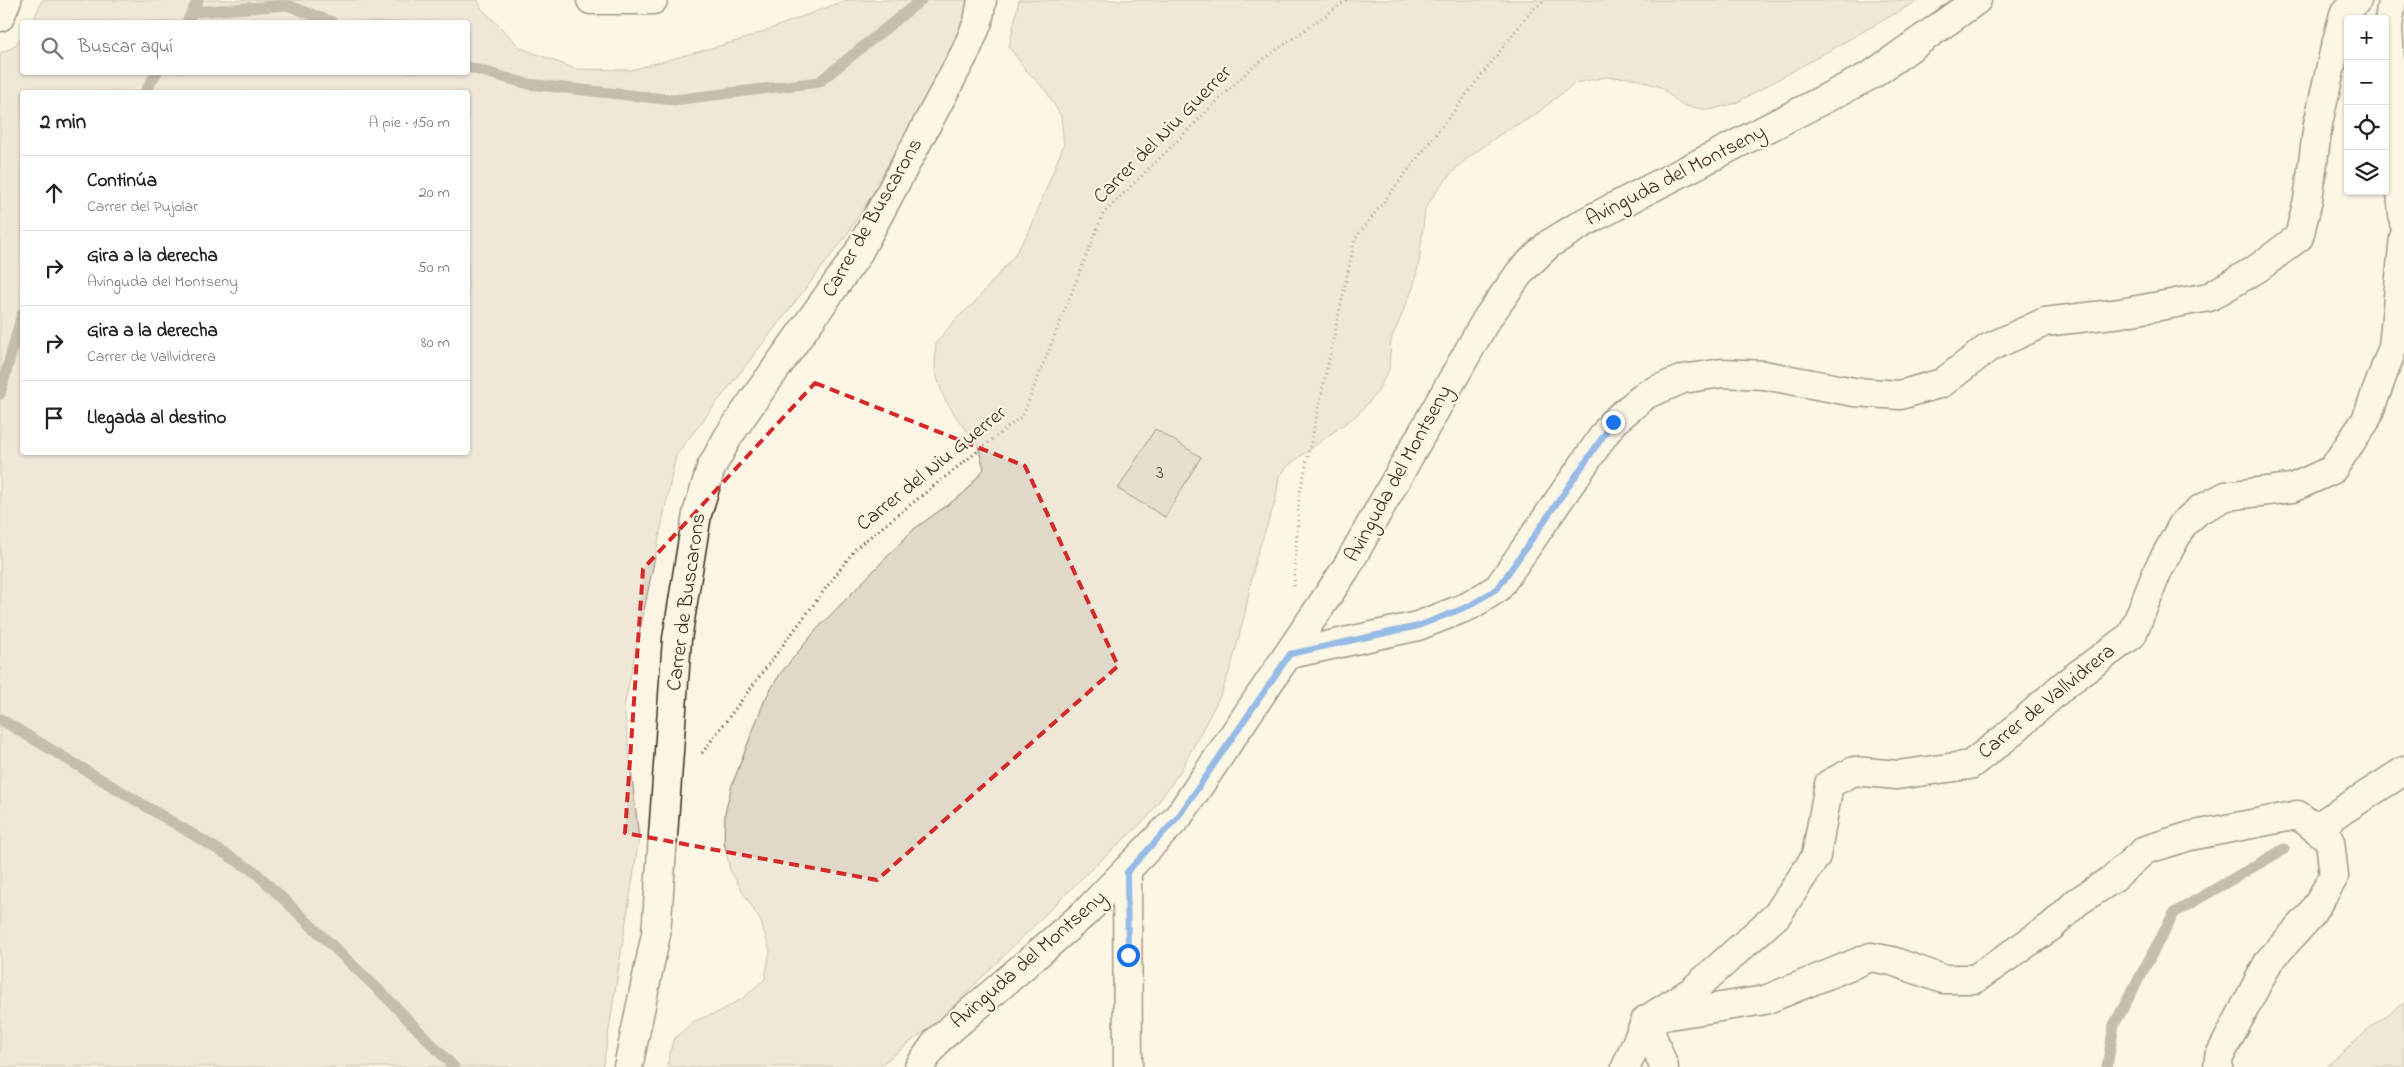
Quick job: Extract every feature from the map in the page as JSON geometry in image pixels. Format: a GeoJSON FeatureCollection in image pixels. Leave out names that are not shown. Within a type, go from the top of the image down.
{"type":"FeatureCollection","features":[{"type":"Feature","properties":{"kind":"street"},"geometry":{"type":"LineString","coordinates":[[0,17],[7,0]]}},
{"type":"Feature","properties":{"kind":"street"},"geometry":{"type":"LineString","coordinates":[[591,0],[653,0]]}},
{"type":"Feature","properties":{"kind":"street","name":"Carrer de Buscarons"},"geometry":{"type":"LineString","coordinates":[[628,1067],[656,934],[677,639],[697,514],[711,468],[728,437],[747,409],[857,255],[966,51],[978,22],[982,0]]}},
{"type":"Feature","properties":{"kind":"street","name":"Avinguda del Montseny"},"geometry":{"type":"LineString","coordinates":[[919,1067],[938,1040],[1086,912],[1127,872],[1178,817],[1345,570],[1486,320],[1521,271],[1549,244],[1585,222],[1873,74],[1977,0]]}},
{"type":"Feature","properties":{"kind":"street"},"geometry":{"type":"LineString","coordinates":[[1290,654],[1418,626],[1469,606],[1498,588],[1613,422],[1647,394],[1683,379],[1722,373],[1764,375],[1854,392],[1900,395],[1942,383],[1988,348],[2045,322],[2121,313],[2209,297],[2258,268],[2299,237],[2308,200],[2318,124],[2334,52],[2344,14],[2357,0]]}},
{"type":"Feature","properties":{"kind":"street"},"geometry":{"type":"LineString","coordinates":[[2392,0],[2388,28],[2394,125],[2404,223]]}},
{"type":"Feature","properties":{"kind":"street","name":"Carrer de Vallvidrera"},"geometry":{"type":"LineString","coordinates":[[1646,1020],[1692,991],[1777,915],[1816,856],[1829,784],[1854,771],[1897,775],[1970,765],[2005,738],[2064,685],[2132,635],[2162,562],[2183,524],[2199,510],[2226,496],[2292,488],[2332,470],[2366,420],[2394,347],[2404,237]]}},
{"type":"Feature","properties":{"kind":"street"},"geometry":{"type":"LineString","coordinates":[[2315,828],[2404,771]]}},
{"type":"Feature","properties":{"kind":"street"},"geometry":{"type":"LineString","coordinates":[[1646,1020],[1764,1000],[1871,957],[1892,961],[1943,979],[1975,979],[2052,926],[2077,902],[2111,880],[2145,850],[2190,836],[2298,815],[2330,840],[2334,876],[2310,916],[2269,961],[2219,1057],[2218,1067]]}},
{"type":"Feature","properties":{"kind":"street"},"geometry":{"type":"LineString","coordinates":[[1127,872],[1128,1067]]}},
{"type":"Feature","properties":{"kind":"street"},"geometry":{"type":"LineString","coordinates":[[1626,1067],[1646,1020]]}},
{"type":"Feature","properties":{"kind":"street"},"geometry":{"type":"LineString","coordinates":[[1646,1020],[1664,1067]]}},
{"type":"Feature","properties":{"kind":"path","name":"Carrer del Niu Guerrer"},"geometry":{"type":"LineString","coordinates":[[700,756],[856,548],[1024,415],[1103,214],[1251,68],[1347,0]]}},
{"type":"Feature","properties":{"kind":"path"},"geometry":{"type":"LineString","coordinates":[[1294,595],[1299,497],[1355,239],[1531,11],[1545,0]]}},
{"type":"Feature","properties":{"kind":"highlighted area"},"geometry":{"type":"Polygon","coordinates":[[[815,383],[1025,466],[1118,666],[877,880],[625,833],[643,569],[815,383]]]}},
{"type":"Feature","properties":{"kind":"shaded area"},"geometry":{"type":"Polygon","coordinates":[[[42,0],[478,0],[481,8],[521,48],[575,69],[631,70],[741,40],[846,0],[972,0],[956,63],[844,239],[676,455],[624,707],[639,839],[603,1067],[0,1067],[0,53],[14,47],[20,40],[20,75],[470,75],[470,20],[34,20],[42,0]]]}},
{"type":"Feature","properties":{"kind":"shaded area"},"geometry":{"type":"Polygon","coordinates":[[[1019,0],[1919,0],[1736,103],[1709,110],[1681,105],[1661,87],[1633,78],[1606,77],[1575,83],[1532,117],[1505,131],[1459,165],[1440,186],[1425,209],[1419,262],[1413,288],[1391,340],[1389,369],[1377,393],[1358,414],[1290,464],[1279,476],[1275,502],[1256,557],[1245,613],[1231,667],[1221,694],[1180,772],[1147,818],[1085,875],[938,1021],[878,1067],[667,1067],[673,1040],[694,1021],[719,1012],[743,998],[765,979],[770,951],[761,922],[730,870],[724,842],[725,813],[732,785],[765,699],[780,674],[816,630],[914,529],[964,493],[984,469],[977,443],[959,421],[944,398],[935,371],[936,343],[954,321],[975,302],[1014,256],[1030,230],[1064,144],[1061,116],[1046,91],[1026,70],[1009,47],[1019,0]]]}},
{"type":"Feature","properties":{"kind":"shaded area"},"geometry":{"type":"Polygon","coordinates":[[[2404,1003],[2404,1067],[2326,1067],[2376,1023],[2404,1003]]]}},
{"type":"Feature","properties":{"kind":"building"},"geometry":{"type":"Polygon","coordinates":[[[1155,429],[1201,457],[1165,517],[1118,489],[1155,429]]]}},
{"type":"Feature","properties":{"kind":"waterway"},"geometry":{"type":"LineString","coordinates":[[188,20],[198,0]]}},
{"type":"Feature","properties":{"kind":"waterway"},"geometry":{"type":"LineString","coordinates":[[470,68],[528,84],[674,100],[819,82],[921,0]]}},
{"type":"Feature","properties":{"kind":"waterway"},"geometry":{"type":"LineString","coordinates":[[193,12],[287,5],[327,20]]}},
{"type":"Feature","properties":{"kind":"waterway"},"geometry":{"type":"LineString","coordinates":[[146,90],[155,75]]}},
{"type":"Feature","properties":{"kind":"waterway"},"geometry":{"type":"LineString","coordinates":[[0,394],[20,321]]}},
{"type":"Feature","properties":{"kind":"waterway"},"geometry":{"type":"LineString","coordinates":[[0,719],[254,871],[386,997],[454,1067]]}},
{"type":"Feature","properties":{"kind":"waterway"},"geometry":{"type":"LineString","coordinates":[[2107,1067],[2114,1025],[2174,913],[2284,849]]}},
{"type":"Feature","properties":{"kind":"route"},"geometry":{"type":"LineString","coordinates":[[1128,955],[1127,872],[1178,817],[1290,654],[1418,626],[1469,606],[1498,588],[1613,422]]}}]}
